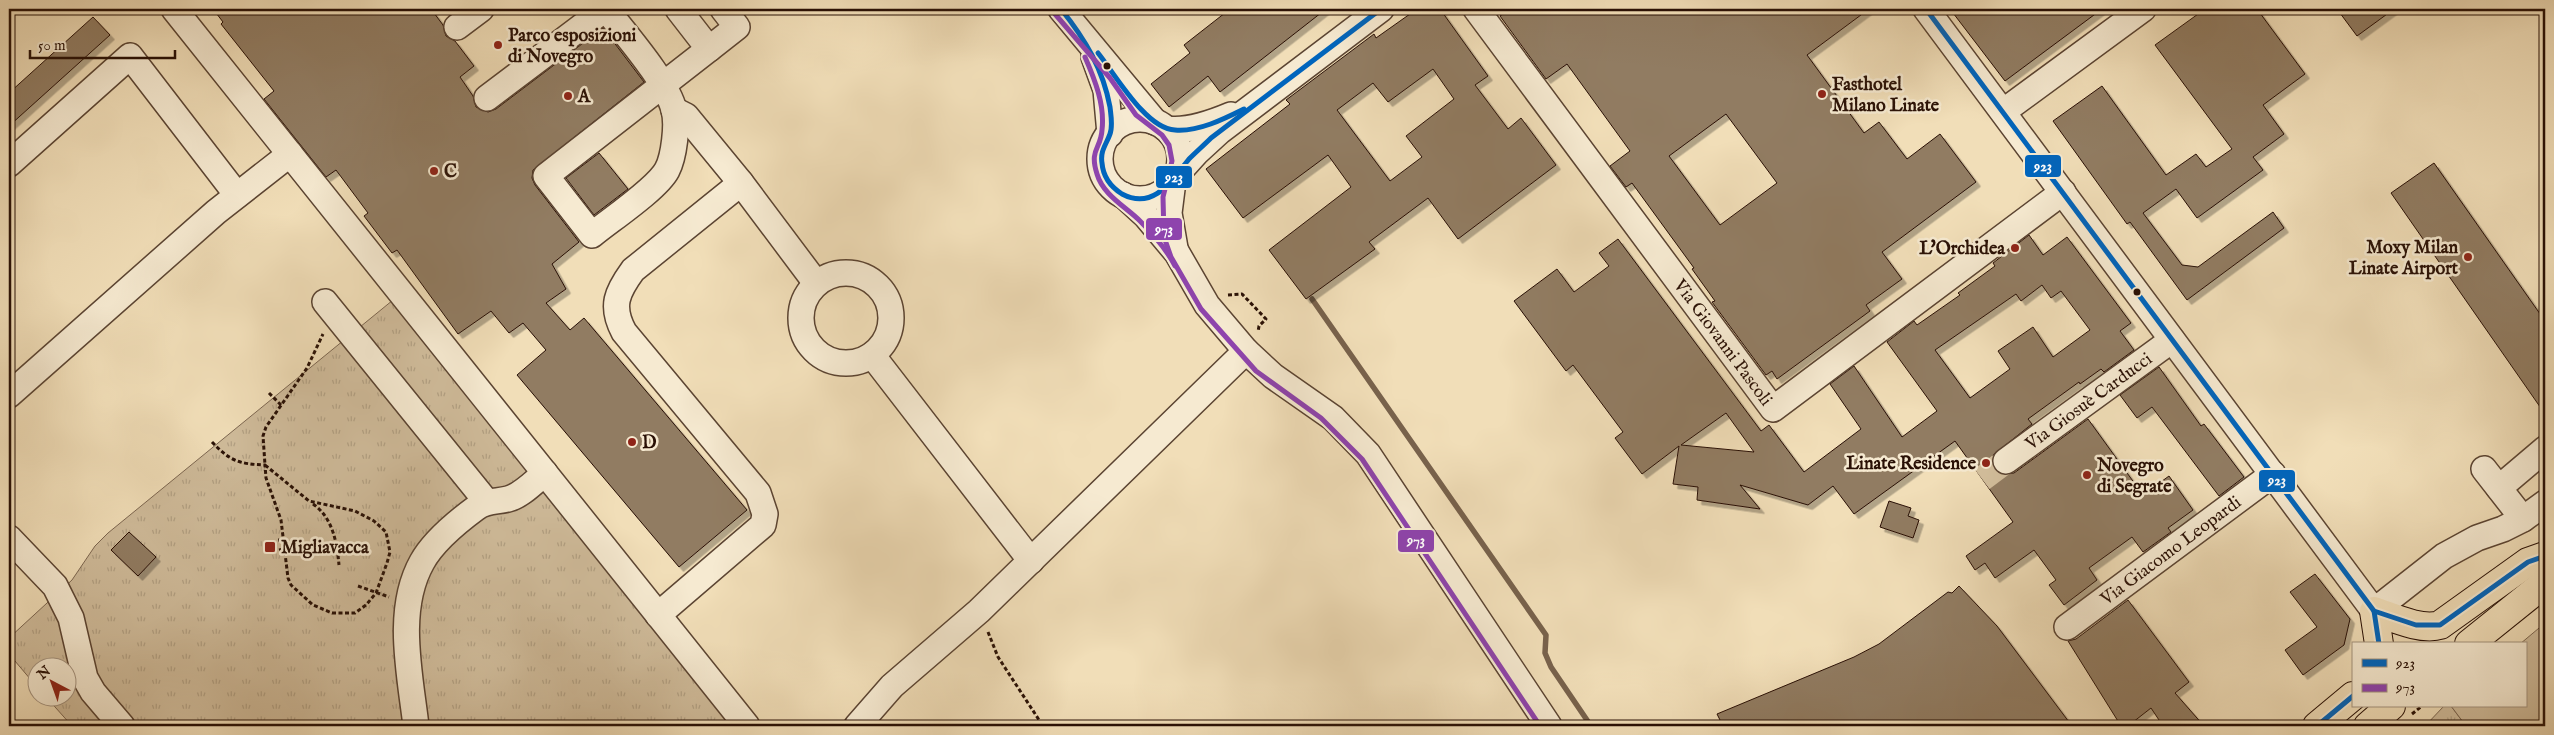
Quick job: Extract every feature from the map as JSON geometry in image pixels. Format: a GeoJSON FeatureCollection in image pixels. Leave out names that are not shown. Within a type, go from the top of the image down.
{"type":"FeatureCollection","features":[{"type":"Feature","properties":{"kind":"main road"},"geometry":{"type":"LineString","coordinates":[[2379,642],[2374,611],[2428,626],[2440,625],[2528,562],[2545,556]]}},
{"type":"Feature","properties":{"kind":"main road"},"geometry":{"type":"LineString","coordinates":[[2445,642],[2545,562]]}},
{"type":"Feature","properties":{"kind":"main road"},"geometry":{"type":"LineString","coordinates":[[2471,642],[2545,583]]}},
{"type":"Feature","properties":{"kind":"main road"},"geometry":{"type":"LineString","coordinates":[[2317,726],[2352,697]]}},
{"type":"Feature","properties":{"kind":"main road"},"geometry":{"type":"LineString","coordinates":[[2338,726],[2360,708]]}},
{"type":"Feature","properties":{"kind":"main road"},"geometry":{"type":"LineString","coordinates":[[2368,726],[2389,708]]}},
{"type":"Feature","properties":{"kind":"street"},"geometry":{"type":"LineString","coordinates":[[174,9],[747,726]]}},
{"type":"Feature","properties":{"kind":"street"},"geometry":{"type":"LineString","coordinates":[[458,26],[481,9]]}},
{"type":"Feature","properties":{"kind":"street"},"geometry":{"type":"LineString","coordinates":[[487,98],[606,9],[662,85],[674,110],[674,146],[667,170],[654,184],[592,235],[546,176],[662,85],[737,27],[723,9]]}},
{"type":"Feature","properties":{"kind":"street"},"geometry":{"type":"LineString","coordinates":[[678,9],[709,49]]}},
{"type":"Feature","properties":{"kind":"street"},"geometry":{"type":"LineString","coordinates":[[1061,9],[1161,125],[1179,149],[1180,163],[1175,178],[1169,219],[1177,253]]}},
{"type":"Feature","properties":{"kind":"street"},"geometry":{"type":"LineString","coordinates":[[1124,195],[1139,198],[1153,196],[1166,189],[1211,138],[1382,9]]}},
{"type":"Feature","properties":{"kind":"street","name":"Via Giovanni Pascoli"},"geometry":{"type":"LineString","coordinates":[[1476,9],[1773,409],[2062,192]]}},
{"type":"Feature","properties":{"kind":"street"},"geometry":{"type":"LineString","coordinates":[[1926,9],[2004,111],[2062,192],[2374,611],[2444,556],[2477,538],[2503,529],[2523,519],[2545,503]]}},
{"type":"Feature","properties":{"kind":"street"},"geometry":{"type":"LineString","coordinates":[[2004,111],[2143,9]]}},
{"type":"Feature","properties":{"kind":"street"},"geometry":{"type":"LineString","coordinates":[[1080,33],[1094,57],[1104,82],[1110,116],[1110,134]]}},
{"type":"Feature","properties":{"kind":"street"},"geometry":{"type":"LineString","coordinates":[[9,164],[130,56],[237,195]]}},
{"type":"Feature","properties":{"kind":"street"},"geometry":{"type":"LineString","coordinates":[[1258,102],[1212,123],[1175,130],[1141,119],[1128,121],[1110,134],[1102,148],[1102,168],[1110,184],[1146,216],[1177,253],[1207,305],[1246,351],[1273,376],[1333,418],[1368,454],[1549,726]]}},
{"type":"Feature","properties":{"kind":"street"},"geometry":{"type":"LineString","coordinates":[[674,110],[686,116],[741,184],[816,283]]}},
{"type":"Feature","properties":{"kind":"street"},"geometry":{"type":"LineString","coordinates":[[9,395],[237,195],[290,154]]}},
{"type":"Feature","properties":{"kind":"street"},"geometry":{"type":"LineString","coordinates":[[658,615],[763,525],[766,514],[758,493],[624,332],[616,318],[616,303],[622,286],[633,270],[741,184]]}},
{"type":"Feature","properties":{"kind":"street"},"geometry":{"type":"LineString","coordinates":[[843,272],[857,274],[871,280],[882,290],[888,303],[891,317],[889,332],[883,345],[872,355],[858,362],[843,364],[828,360],[810,346],[800,326],[801,310],[806,295],[816,283],[828,276],[843,272]]}},
{"type":"Feature","properties":{"kind":"street"},"geometry":{"type":"LineString","coordinates":[[329,306],[486,502]]}},
{"type":"Feature","properties":{"kind":"street","name":"Via Giosuè Carducci"},"geometry":{"type":"LineString","coordinates":[[2006,462],[2172,340]]}},
{"type":"Feature","properties":{"kind":"street"},"geometry":{"type":"LineString","coordinates":[[857,726],[892,686],[978,611],[1246,351]]}},
{"type":"Feature","properties":{"kind":"street"},"geometry":{"type":"LineString","coordinates":[[872,355],[1031,560]]}},
{"type":"Feature","properties":{"kind":"street"},"geometry":{"type":"LineString","coordinates":[[2499,488],[2545,449]]}},
{"type":"Feature","properties":{"kind":"street"},"geometry":{"type":"LineString","coordinates":[[2484,469],[2523,519]]}},
{"type":"Feature","properties":{"kind":"street"},"geometry":{"type":"LineString","coordinates":[[416,726],[408,652],[408,604],[416,575],[430,551],[476,508],[486,502],[509,499],[545,473]]}},
{"type":"Feature","properties":{"kind":"street","name":"Via Giacomo Leopardi"},"geometry":{"type":"LineString","coordinates":[[2067,627],[2273,474]]}},
{"type":"Feature","properties":{"kind":"street"},"geometry":{"type":"LineString","coordinates":[[9,538],[56,586],[71,618],[85,678],[93,692],[122,726]]}},
{"type":"Feature","properties":{"kind":"path"},"geometry":{"type":"LineString","coordinates":[[309,501],[355,511],[374,521],[386,532],[390,552],[376,593],[366,605],[355,613],[332,614],[321,610],[291,585],[288,578],[282,520],[268,483],[264,465],[263,436],[266,427],[307,368],[329,306]]}},
{"type":"Feature","properties":{"kind":"path"},"geometry":{"type":"LineString","coordinates":[[269,393],[281,405]]}},
{"type":"Feature","properties":{"kind":"path"},"geometry":{"type":"LineString","coordinates":[[212,442],[226,457],[238,462],[264,465],[320,509],[328,520],[334,534],[339,566]]}},
{"type":"Feature","properties":{"kind":"path"},"geometry":{"type":"LineString","coordinates":[[278,540],[284,540]]}},
{"type":"Feature","properties":{"kind":"path"},"geometry":{"type":"LineString","coordinates":[[279,550],[285,549]]}},
{"type":"Feature","properties":{"kind":"path"},"geometry":{"type":"LineString","coordinates":[[358,586],[408,604]]}},
{"type":"Feature","properties":{"kind":"path"},"geometry":{"type":"LineString","coordinates":[[978,611],[998,658],[1043,726]]}},
{"type":"Feature","properties":{"kind":"green space"},"geometry":{"type":"Polygon","coordinates":[[[393,300],[740,726],[72,726],[56,708],[78,708],[78,658],[28,658],[28,676],[9,654],[9,638],[72,580],[95,546],[108,533],[393,300]]]}},
{"type":"Feature","properties":{"kind":"green space"},"geometry":{"type":"Polygon","coordinates":[[[2545,623],[2545,726],[2466,726],[2452,708],[2526,708],[2526,642],[2522,642],[2545,623]]]}},
{"type":"Feature","properties":{"kind":"green space"},"geometry":{"type":"Polygon","coordinates":[[[2442,708],[2452,708],[2466,726],[2425,726],[2442,708]]]}},
{"type":"Feature","properties":{"kind":"building","name":"C"},"geometry":{"type":"Polygon","coordinates":[[[213,9],[431,9],[443,25],[446,36],[455,41],[474,66],[460,77],[473,96],[476,107],[488,112],[496,109],[603,28],[644,82],[533,170],[532,178],[535,185],[579,242],[552,264],[566,289],[546,303],[570,330],[584,318],[747,510],[679,567],[517,375],[546,350],[523,323],[509,333],[491,311],[458,334],[397,250],[392,253],[364,216],[368,213],[336,170],[326,177],[264,99],[274,91],[221,24],[223,22],[213,9]]]}},
{"type":"Feature","properties":{"kind":"building"},"geometry":{"type":"Polygon","coordinates":[[[1230,9],[1326,9],[1220,92],[1208,76],[1169,107],[1151,84],[1190,53],[1184,45],[1230,9]]]}},
{"type":"Feature","properties":{"kind":"building"},"geometry":{"type":"Polygon","coordinates":[[[1417,9],[1440,9],[1488,76],[1475,85],[1508,129],[1521,118],[1556,165],[1458,239],[1428,198],[1369,242],[1375,249],[1306,299],[1269,250],[1351,187],[1328,155],[1243,218],[1206,169],[1290,104],[1286,100],[1374,34],[1376,38],[1417,9]],[[1433,69],[1388,102],[1373,83],[1337,110],[1390,181],[1422,157],[1406,136],[1454,99],[1433,69]]]}},
{"type":"Feature","properties":{"kind":"building"},"geometry":{"type":"Polygon","coordinates":[[[1510,9],[1869,9],[1807,55],[1864,133],[1879,122],[1907,159],[1940,134],[1976,182],[1882,252],[1902,279],[1866,305],[1870,311],[1777,379],[1772,371],[1766,375],[1712,302],[1715,301],[1692,269],[1694,268],[1632,183],[1626,187],[1610,166],[1630,151],[1567,64],[1546,79],[1500,16],[1510,9]],[[1726,114],[1669,156],[1720,225],[1777,183],[1726,114]]]}},
{"type":"Feature","properties":{"kind":"building"},"geometry":{"type":"Polygon","coordinates":[[[1950,9],[2102,9],[2005,81],[1950,9]]]}},
{"type":"Feature","properties":{"kind":"building"},"geometry":{"type":"Polygon","coordinates":[[[2205,9],[2257,9],[2305,74],[2263,105],[2284,134],[2253,157],[2263,170],[2197,218],[2176,189],[2143,213],[2182,265],[2198,267],[2273,212],[2284,228],[2187,300],[2130,222],[2127,224],[2053,121],[2102,86],[2166,175],[2196,154],[2206,167],[2232,149],[2155,45],[2205,9]]]}},
{"type":"Feature","properties":{"kind":"building"},"geometry":{"type":"Polygon","coordinates":[[[2337,9],[2394,9],[2357,36],[2337,9]]]}},
{"type":"Feature","properties":{"kind":"building"},"geometry":{"type":"Polygon","coordinates":[[[93,17],[110,35],[9,126],[9,93],[93,17]]]}},
{"type":"Feature","properties":{"kind":"building"},"geometry":{"type":"Polygon","coordinates":[[[599,153],[628,189],[594,215],[566,178],[599,153]]]}},
{"type":"Feature","properties":{"kind":"building","name":"Moxy Milan Linate Airport"},"geometry":{"type":"Polygon","coordinates":[[[2434,163],[2545,321],[2545,414],[2391,193],[2434,163]]]}},
{"type":"Feature","properties":{"kind":"building"},"geometry":{"type":"Polygon","coordinates":[[[2029,235],[2043,255],[2067,237],[2131,323],[2120,331],[2134,350],[2104,372],[2101,369],[2080,384],[2079,382],[2028,419],[2032,424],[1993,455],[1994,469],[2001,474],[2014,473],[2088,419],[2143,495],[2169,476],[2193,510],[2168,528],[2171,532],[2143,552],[2132,537],[2089,568],[2097,580],[2064,605],[2049,585],[2056,580],[2034,550],[1995,578],[1985,563],[1975,570],[1966,556],[2013,522],[1955,441],[1854,514],[1833,486],[1808,505],[1740,485],[1760,509],[1697,500],[1698,487],[1673,484],[1679,446],[1642,474],[1615,438],[1623,432],[1573,365],[1566,371],[1514,301],[1557,269],[1574,292],[1609,266],[1599,253],[1618,239],[1761,431],[1769,425],[1804,472],[1861,429],[1830,384],[1854,366],[1902,437],[1937,411],[1887,342],[1914,321],[1917,325],[1960,295],[1958,293],[1995,266],[1993,263],[2029,235]],[[2042,285],[2021,301],[2016,294],[1935,350],[1970,398],[2010,369],[1998,351],[2033,327],[2053,357],[2090,330],[2061,291],[2051,298],[2042,285]],[[1726,413],[1681,445],[1754,452],[1726,413]]]}},
{"type":"Feature","properties":{"kind":"building"},"geometry":{"type":"Polygon","coordinates":[[[2159,367],[2201,426],[2204,424],[2244,477],[2219,496],[2152,407],[2137,418],[2120,395],[2159,367]]]}},
{"type":"Feature","properties":{"kind":"building"},"geometry":{"type":"Polygon","coordinates":[[[1889,501],[1911,508],[1908,516],[1919,520],[1913,538],[1880,527],[1889,501]]]}},
{"type":"Feature","properties":{"kind":"building"},"geometry":{"type":"Polygon","coordinates":[[[129,532],[156,557],[138,576],[111,550],[129,532]]]}},
{"type":"Feature","properties":{"kind":"building"},"geometry":{"type":"Polygon","coordinates":[[[2315,574],[2350,619],[2344,645],[2303,675],[2285,650],[2317,627],[2290,592],[2315,574]]]}},
{"type":"Feature","properties":{"kind":"building"},"geometry":{"type":"Polygon","coordinates":[[[1959,586],[1997,626],[2072,726],[1723,726],[1717,714],[1854,657],[1879,644],[1948,592],[1952,593],[1959,586]]]}},
{"type":"Feature","properties":{"kind":"building"},"geometry":{"type":"Polygon","coordinates":[[[2128,600],[2189,682],[2175,693],[2204,726],[2163,726],[2151,708],[2128,726],[2121,726],[2068,641],[2076,639],[2128,600]]]}},
{"type":"Feature","properties":{"kind":"waterway"},"geometry":{"type":"LineString","coordinates":[[1312,299],[1546,635],[1545,653],[1551,667],[1591,726]]}},
{"type":"Feature","properties":{"kind":"tunnel"},"geometry":{"type":"LineString","coordinates":[[1982,479],[2006,461]]}},
{"type":"Feature","properties":{"kind":"transit line","name":"923"},"geometry":{"type":"LineString","coordinates":[[1061,9],[1092,55],[1107,93],[1112,124],[1102,155],[1106,177],[1111,185],[1122,194],[1144,199],[1153,196],[1169,184],[1189,159],[1211,138],[1381,9]]}},
{"type":"Feature","properties":{"kind":"transit line","name":"923"},"geometry":{"type":"LineString","coordinates":[[1926,9],[2374,611],[2379,642]]}},
{"type":"Feature","properties":{"kind":"transit line","name":"973"},"geometry":{"type":"LineString","coordinates":[[1055,14],[1110,78],[1136,115],[1162,135],[1169,145],[1172,161],[1163,197],[1164,237],[1171,257],[1201,309],[1256,371],[1321,418],[1362,459],[1540,726]]}},
{"type":"Feature","properties":{"kind":"transit line","name":"923"},"geometry":{"type":"LineString","coordinates":[[1098,53],[1142,111],[1164,127],[1175,130],[1202,127],[1244,109]]}},
{"type":"Feature","properties":{"kind":"transit line","name":"973"},"geometry":{"type":"LineString","coordinates":[[1085,57],[1101,102],[1103,121],[1101,136],[1094,159],[1100,181],[1115,200],[1150,231],[1164,248],[1175,266]]}},
{"type":"Feature","properties":{"kind":"transit line","name":"923"},"geometry":{"type":"LineString","coordinates":[[2374,611],[2416,625],[2440,625],[2528,562],[2545,556]]}},
{"type":"Feature","properties":{"kind":"transit line","name":"923"},"geometry":{"type":"LineString","coordinates":[[2317,726],[2352,697]]}},
{"type":"Feature","properties":{"kind":"place","name":"Parco esposizioni di Novegro"},"geometry":{"type":"Point","coordinates":[498,45]}},
{"type":"Feature","properties":{"kind":"place","name":"Fasthotel Milano Linate"},"geometry":{"type":"Point","coordinates":[1822,94]}},
{"type":"Feature","properties":{"kind":"place","name":"A"},"geometry":{"type":"Point","coordinates":[568,96]}},
{"type":"Feature","properties":{"kind":"place","name":"C"},"geometry":{"type":"Point","coordinates":[434,171]}},
{"type":"Feature","properties":{"kind":"place","name":"L'Orchidea"},"geometry":{"type":"Point","coordinates":[2015,248]}},
{"type":"Feature","properties":{"kind":"place","name":"Moxy Milan Linate Airport"},"geometry":{"type":"Point","coordinates":[2468,257]}},
{"type":"Feature","properties":{"kind":"place","name":"D"},"geometry":{"type":"Point","coordinates":[632,442]}},
{"type":"Feature","properties":{"kind":"place","name":"Linate Residence"},"geometry":{"type":"Point","coordinates":[1986,463]}},
{"type":"Feature","properties":{"kind":"place","name":"Novegro di Segrate"},"geometry":{"type":"Point","coordinates":[2087,475]}},
{"type":"Feature","properties":{"kind":"place","name":"Migliavacca"},"geometry":{"type":"Point","coordinates":[270,547]}}]}
